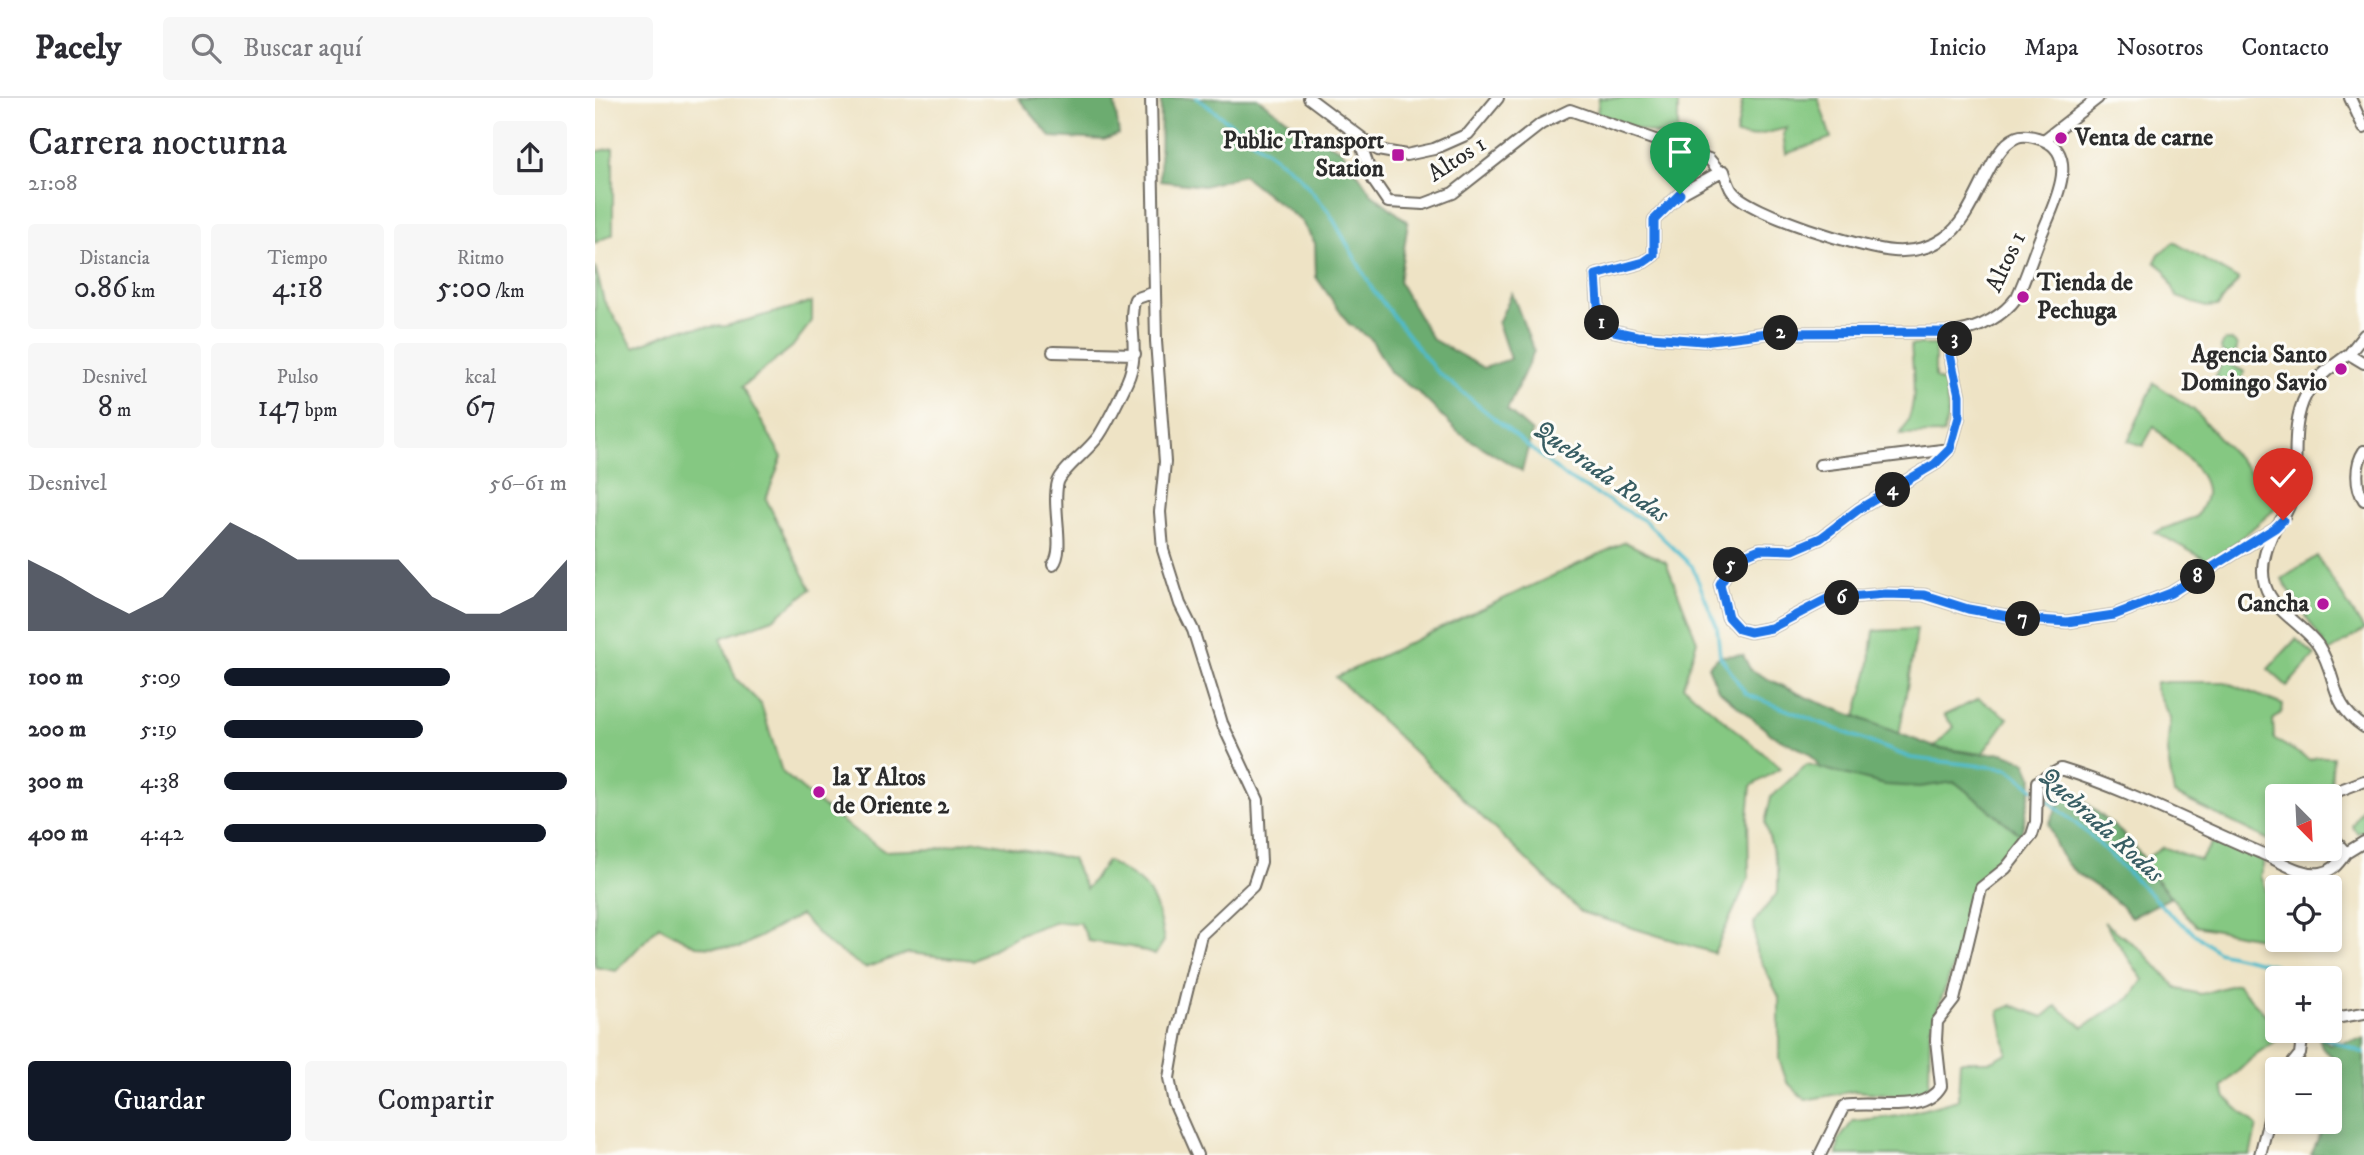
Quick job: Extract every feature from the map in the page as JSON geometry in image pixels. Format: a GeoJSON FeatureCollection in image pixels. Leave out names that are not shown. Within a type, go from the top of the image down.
{"type":"FeatureCollection","features":[{"type":"Feature","properties":{"kind":"street"},"geometry":{"type":"LineString","coordinates":[[1151,98],[1155,292],[1165,462],[1160,512],[1163,550],[1180,604],[1193,630],[1214,701],[1258,800],[1261,862],[1253,886],[1201,935],[1177,1032],[1169,1079],[1174,1103],[1197,1155]]}},
{"type":"Feature","properties":{"kind":"street"},"geometry":{"type":"LineString","coordinates":[[1309,98],[1359,139],[1378,150],[1406,155],[1434,149],[1468,134],[1498,98]]}},
{"type":"Feature","properties":{"kind":"street"},"geometry":{"type":"LineString","coordinates":[[2044,141],[2098,98]]}},
{"type":"Feature","properties":{"kind":"street"},"geometry":{"type":"LineString","coordinates":[[2350,98],[2364,128]]}},
{"type":"Feature","properties":{"kind":"street","name":"Altos 1"},"geometry":{"type":"LineString","coordinates":[[1359,139],[1373,180],[1388,202],[1424,204],[1453,193],[1541,124],[1570,110],[1709,159],[1720,172],[1724,171],[1732,191],[1760,211],[1799,226],[1893,251],[1927,248],[1947,237],[1981,190],[1999,150],[2017,137],[2044,141],[2061,156],[2061,187],[2029,272],[2007,311],[1970,330],[1958,332]]}},
{"type":"Feature","properties":{"kind":"street"},"geometry":{"type":"LineString","coordinates":[[1720,172],[1680,194],[1654,220],[1654,255],[1644,262],[1596,275],[1599,318],[1605,329],[1637,336],[1703,341],[1767,333],[1958,332],[1950,355],[1959,395],[1959,417],[1950,449],[1935,464],[1859,509],[1821,538],[1793,550],[1760,549],[1735,559],[1720,584],[1728,617],[1739,629],[1750,632],[1771,628],[1827,599],[1885,594],[1924,595],[1968,609],[2024,619],[2067,622],[2114,615],[2171,593],[2275,528]]}},
{"type":"Feature","properties":{"kind":"street"},"geometry":{"type":"LineString","coordinates":[[1053,565],[1059,551],[1055,501],[1059,479],[1100,435],[1128,380],[1135,354],[1132,308],[1135,299],[1155,292]]}},
{"type":"Feature","properties":{"kind":"street"},"geometry":{"type":"LineString","coordinates":[[2364,335],[2349,354],[2326,371],[2306,394],[2295,443],[2294,495],[2291,507],[2275,528],[2267,546],[2264,565],[2264,583],[2270,598],[2318,645],[2331,671],[2339,704],[2364,727]]}},
{"type":"Feature","properties":{"kind":"street"},"geometry":{"type":"LineString","coordinates":[[1053,352],[1135,354]]}},
{"type":"Feature","properties":{"kind":"street"},"geometry":{"type":"LineString","coordinates":[[2349,354],[2364,362]]}},
{"type":"Feature","properties":{"kind":"street"},"geometry":{"type":"LineString","coordinates":[[1820,465],[1950,449]]}},
{"type":"Feature","properties":{"kind":"street"},"geometry":{"type":"LineString","coordinates":[[2364,451],[2359,458],[2357,484],[2364,500]]}},
{"type":"Feature","properties":{"kind":"street"},"geometry":{"type":"LineString","coordinates":[[1820,1155],[1844,1106],[1924,1101],[1938,1092],[1941,1086],[1937,1022],[1954,1000],[1981,888],[2006,868],[2032,835],[2037,782],[2061,769],[2096,780],[2237,845],[2304,872],[2322,873],[2335,868],[2346,853],[2364,842]]}},
{"type":"Feature","properties":{"kind":"street"},"geometry":{"type":"LineString","coordinates":[[2346,853],[2333,839],[2330,810],[2335,792],[2364,781]]}},
{"type":"Feature","properties":{"kind":"street"},"geometry":{"type":"LineString","coordinates":[[2342,1017],[2364,1013]]}},
{"type":"Feature","properties":{"kind":"street"},"geometry":{"type":"LineString","coordinates":[[2260,1155],[2265,1134]]}},
{"type":"Feature","properties":{"kind":"green space"},"geometry":{"type":"Polygon","coordinates":[[[1018,98],[1114,98],[1119,134],[1104,140],[1051,137],[1018,98]]]}},
{"type":"Feature","properties":{"kind":"green space"},"geometry":{"type":"Polygon","coordinates":[[[1161,98],[1257,98],[1305,132],[1342,150],[1371,193],[1408,222],[1399,282],[1432,339],[1484,368],[1510,359],[1498,323],[1512,293],[1534,351],[1507,410],[1532,432],[1522,471],[1459,433],[1420,394],[1391,373],[1371,339],[1348,323],[1316,277],[1315,243],[1301,221],[1243,175],[1204,186],[1160,181],[1161,98]]]}},
{"type":"Feature","properties":{"kind":"green space"},"geometry":{"type":"Polygon","coordinates":[[[1599,98],[1678,98],[1678,140],[1630,127],[1597,113],[1599,98]]]}},
{"type":"Feature","properties":{"kind":"green space"},"geometry":{"type":"Polygon","coordinates":[[[1743,98],[1818,98],[1831,138],[1786,154],[1783,134],[1787,128],[1750,137],[1736,135],[1743,98]]]}},
{"type":"Feature","properties":{"kind":"green space"},"geometry":{"type":"Polygon","coordinates":[[[613,148],[613,234],[595,243],[595,152],[613,148]]]}},
{"type":"Feature","properties":{"kind":"green space"},"geometry":{"type":"Polygon","coordinates":[[[2174,242],[2239,280],[2218,306],[2206,307],[2177,297],[2165,270],[2155,262],[2159,254],[2174,242]]]}},
{"type":"Feature","properties":{"kind":"green space"},"geometry":{"type":"Polygon","coordinates":[[[595,266],[604,301],[634,347],[680,329],[726,326],[812,302],[812,321],[792,347],[742,387],[782,457],[766,499],[811,589],[773,619],[721,638],[736,679],[761,704],[782,772],[833,815],[884,851],[936,849],[976,840],[1072,859],[1086,889],[1107,861],[1133,877],[1149,892],[1164,941],[1155,955],[1131,947],[1089,941],[1080,923],[1054,922],[1020,934],[973,960],[908,953],[865,968],[828,944],[800,915],[739,948],[696,946],[659,926],[616,971],[595,967],[595,266]]]}},
{"type":"Feature","properties":{"kind":"green space"},"geometry":{"type":"Polygon","coordinates":[[[2229,340],[2235,342],[2235,354],[2229,356],[2223,354],[2221,348],[2223,342],[2229,340]]]}},
{"type":"Feature","properties":{"kind":"green space"},"geometry":{"type":"Polygon","coordinates":[[[1911,345],[1935,345],[1935,378],[1946,384],[1948,413],[1944,434],[1900,435],[1913,403],[1911,345]]]}},
{"type":"Feature","properties":{"kind":"green space"},"geometry":{"type":"Polygon","coordinates":[[[2223,361],[2245,372],[2236,389],[2215,378],[2223,361]]]}},
{"type":"Feature","properties":{"kind":"green space"},"geometry":{"type":"Polygon","coordinates":[[[2154,383],[2194,410],[2280,505],[2212,563],[2155,532],[2196,517],[2206,491],[2200,473],[2154,426],[2143,446],[2128,441],[2154,383]]]}},
{"type":"Feature","properties":{"kind":"green space"},"geometry":{"type":"Polygon","coordinates":[[[1625,542],[1666,562],[1697,641],[1683,686],[1781,768],[1751,786],[1748,817],[1749,877],[1714,953],[1581,912],[1336,677],[1625,542]]]}},
{"type":"Feature","properties":{"kind":"green space","name":"Cancha"},"geometry":{"type":"Polygon","coordinates":[[[2317,556],[2364,630],[2329,652],[2282,579],[2317,556]]]}},
{"type":"Feature","properties":{"kind":"green space"},"geometry":{"type":"Polygon","coordinates":[[[1917,629],[1899,735],[1856,716],[1869,669],[1874,631],[1917,629]]]}},
{"type":"Feature","properties":{"kind":"green space"},"geometry":{"type":"Polygon","coordinates":[[[2296,639],[2315,655],[2287,686],[2268,669],[2296,639]]]}},
{"type":"Feature","properties":{"kind":"green space"},"geometry":{"type":"Polygon","coordinates":[[[1743,655],[1750,669],[1768,679],[1810,699],[1934,747],[1974,754],[2003,753],[2026,762],[2033,778],[2021,835],[1955,782],[1920,787],[1885,785],[1821,768],[1809,753],[1772,735],[1718,690],[1708,666],[1720,656],[1743,655]]]}},
{"type":"Feature","properties":{"kind":"green space"},"geometry":{"type":"Polygon","coordinates":[[[2156,682],[2225,682],[2283,705],[2282,712],[2273,720],[2274,739],[2310,760],[2333,757],[2331,784],[2265,784],[2265,838],[2174,794],[2167,753],[2170,718],[2155,689],[2156,682]]]}},
{"type":"Feature","properties":{"kind":"green space"},"geometry":{"type":"Polygon","coordinates":[[[1979,699],[2008,718],[1982,754],[1934,747],[1954,727],[1944,715],[1979,699]]]}},
{"type":"Feature","properties":{"kind":"green space"},"geometry":{"type":"Polygon","coordinates":[[[1807,764],[1880,782],[1915,785],[1955,782],[2021,835],[1970,899],[1957,956],[1930,1029],[1929,1085],[1923,1092],[1911,1096],[1855,1091],[1805,1100],[1787,1082],[1779,1059],[1779,997],[1756,951],[1754,922],[1778,892],[1778,869],[1765,823],[1771,797],[1807,764]]]}},
{"type":"Feature","properties":{"kind":"green space"},"geometry":{"type":"Polygon","coordinates":[[[2068,792],[2077,795],[2122,833],[2145,859],[2149,871],[2170,898],[2131,917],[2107,894],[2069,866],[2061,856],[2049,824],[2063,795],[2068,792]]]}},
{"type":"Feature","properties":{"kind":"green space"},"geometry":{"type":"Polygon","coordinates":[[[2364,805],[2364,831],[2357,833],[2352,826],[2364,805]]]}},
{"type":"Feature","properties":{"kind":"green space"},"geometry":{"type":"Polygon","coordinates":[[[2215,839],[2265,858],[2260,876],[2265,889],[2265,916],[2260,938],[2196,926],[2149,871],[2145,859],[2163,847],[2200,860],[2215,839]]]}},
{"type":"Feature","properties":{"kind":"green space"},"geometry":{"type":"Polygon","coordinates":[[[2104,922],[2141,950],[2178,989],[2201,994],[2237,984],[2265,1014],[2265,1043],[2272,1043],[2255,1055],[2222,1087],[2226,1098],[2257,1126],[2250,1155],[1837,1155],[1839,1140],[1853,1121],[1899,1116],[1958,1100],[1960,1061],[1992,1061],[2007,1053],[1999,1011],[2012,1005],[2043,1017],[2056,1006],[2083,1027],[2130,998],[2143,980],[2104,922]]]}},
{"type":"Feature","properties":{"kind":"green space"},"geometry":{"type":"Polygon","coordinates":[[[2364,1039],[2364,1155],[2311,1155],[2321,1134],[2342,1134],[2342,1057],[2333,1057],[2323,1049],[2321,1043],[2364,1039]]]}},
{"type":"Feature","properties":{"kind":"waterway","name":"Quebrada Rodas"},"geometry":{"type":"LineString","coordinates":[[1197,98],[1297,174],[1329,212],[1373,290],[1435,370],[1566,477],[1645,521],[1692,566],[1717,627],[1720,656],[1746,694],[1911,758],[2009,769],[2034,789]]}},
{"type":"Feature","properties":{"kind":"waterway","name":"Quebrada Rodas"},"geometry":{"type":"LineString","coordinates":[[2040,794],[2092,837],[2170,914],[2218,952],[2276,966]]}},
{"type":"Feature","properties":{"kind":"waterway","name":"Quebrada Rodas"},"geometry":{"type":"LineString","coordinates":[[2338,1043],[2364,1053]]}},
{"type":"Feature","properties":{"kind":"place","name":"Venta de carne"},"geometry":{"type":"Point","coordinates":[2061,138]}},
{"type":"Feature","properties":{"kind":"place","name":"Public Transport Station"},"geometry":{"type":"Point","coordinates":[1398,155]}},
{"type":"Feature","properties":{"kind":"place","name":"Tienda de Pechuga"},"geometry":{"type":"Point","coordinates":[2023,297]}},
{"type":"Feature","properties":{"kind":"place","name":"Agencia Santo Domingo Savio"},"geometry":{"type":"Point","coordinates":[2341,369]}},
{"type":"Feature","properties":{"kind":"place","name":"Cancha"},"geometry":{"type":"Point","coordinates":[2323,604]}},
{"type":"Feature","properties":{"kind":"place","name":"la Y Altos de Oriente 2"},"geometry":{"type":"Point","coordinates":[819,792]}},
{"type":"Feature","properties":{"kind":"route"},"geometry":{"type":"LineString","coordinates":[[1680,194],[1654,220],[1654,255],[1644,262],[1596,275],[1599,318],[1605,329],[1637,336],[1703,341],[1767,333],[1958,332],[1950,355],[1959,395],[1959,417],[1950,449],[1935,464],[1859,509],[1821,538],[1793,550],[1760,549],[1735,559],[1720,584],[1728,617],[1739,629],[1750,632],[1771,628],[1827,599],[1885,594],[1924,595],[1968,609],[2024,619],[2067,622],[2114,615],[2171,593],[2275,528],[2283,520]]}}]}
